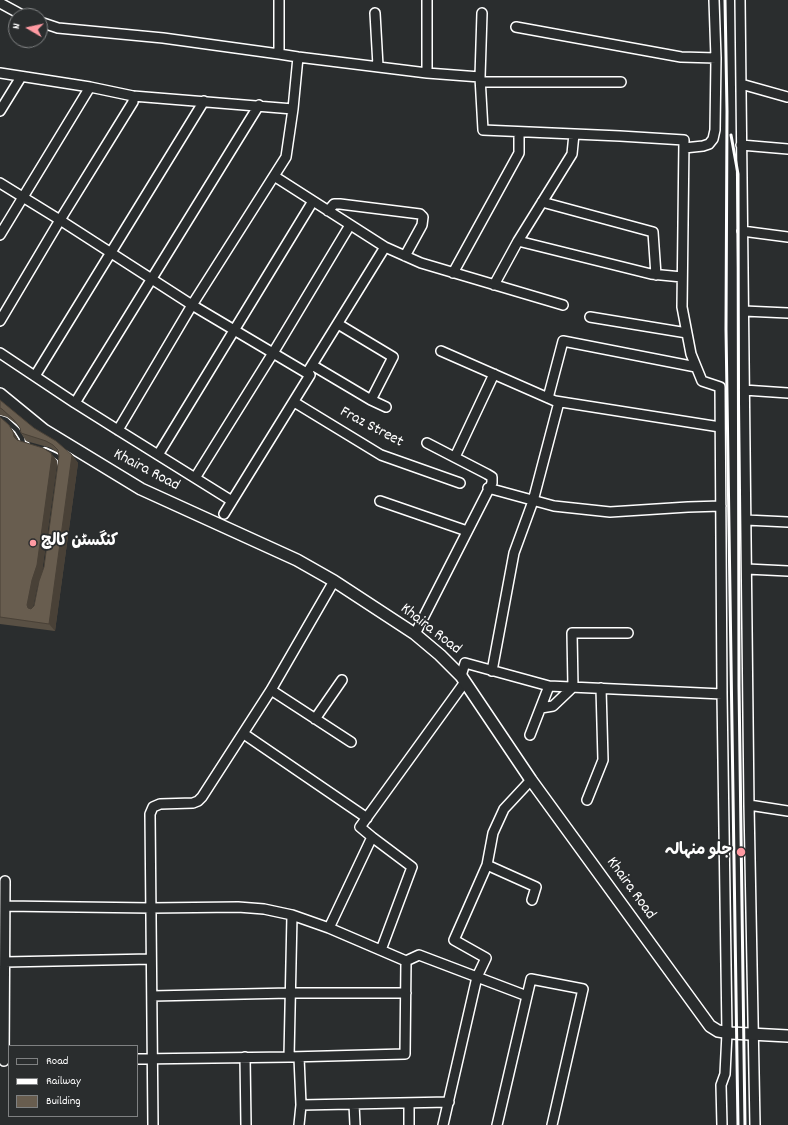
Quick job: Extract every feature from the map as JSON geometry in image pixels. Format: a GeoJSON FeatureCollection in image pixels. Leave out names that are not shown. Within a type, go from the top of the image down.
{"type":"FeatureCollection","features":[{"type":"Feature","properties":{"kind":"street"},"geometry":{"type":"LineString","coordinates":[[279,0],[279,54]]}},
{"type":"Feature","properties":{"kind":"street"},"geometry":{"type":"LineString","coordinates":[[427,0],[427,73]]}},
{"type":"Feature","properties":{"kind":"street"},"geometry":{"type":"LineString","coordinates":[[684,148],[709,144],[713,139],[715,130],[716,58],[714,0]]}},
{"type":"Feature","properties":{"kind":"street"},"geometry":{"type":"LineString","coordinates":[[740,0],[749,805],[755,1125]]}},
{"type":"Feature","properties":{"kind":"street"},"geometry":{"type":"LineString","coordinates":[[0,3],[9,8]]}},
{"type":"Feature","properties":{"kind":"street"},"geometry":{"type":"LineString","coordinates":[[375,13],[378,66]]}},
{"type":"Feature","properties":{"kind":"street"},"geometry":{"type":"LineString","coordinates":[[482,13],[480,79],[483,130],[684,140],[682,307],[691,354],[702,381],[720,387],[722,694],[727,1033],[725,1074],[721,1084],[722,1125]]}},
{"type":"Feature","properties":{"kind":"street"},"geometry":{"type":"LineString","coordinates":[[48,25],[58,28],[163,38],[298,57],[480,79],[621,82]]}},
{"type":"Feature","properties":{"kind":"street"},"geometry":{"type":"LineString","coordinates":[[516,26],[681,57],[716,58]]}},
{"type":"Feature","properties":{"kind":"street"},"geometry":{"type":"LineString","coordinates":[[118,430],[192,305],[286,157],[298,57]]}},
{"type":"Feature","properties":{"kind":"street"},"geometry":{"type":"LineString","coordinates":[[0,73],[90,87],[133,96],[293,108]]}},
{"type":"Feature","properties":{"kind":"street"},"geometry":{"type":"LineString","coordinates":[[0,111],[21,77]]}},
{"type":"Feature","properties":{"kind":"street"},"geometry":{"type":"LineString","coordinates":[[741,84],[787,97]]}},
{"type":"Feature","properties":{"kind":"street"},"geometry":{"type":"LineString","coordinates":[[0,234],[90,87]]}},
{"type":"Feature","properties":{"kind":"street"},"geometry":{"type":"LineString","coordinates":[[0,321],[132,102],[133,96]]}},
{"type":"Feature","properties":{"kind":"street"},"geometry":{"type":"LineString","coordinates":[[35,376],[204,101]]}},
{"type":"Feature","properties":{"kind":"street"},"geometry":{"type":"LineString","coordinates":[[75,403],[259,105]]}},
{"type":"Feature","properties":{"kind":"street"},"geometry":{"type":"LineString","coordinates":[[453,273],[519,153],[519,132]]}},
{"type":"Feature","properties":{"kind":"street"},"geometry":{"type":"LineString","coordinates":[[494,285],[518,241],[572,154],[574,134]]}},
{"type":"Feature","properties":{"kind":"street"},"geometry":{"type":"LineString","coordinates":[[741,145],[788,149]]}},
{"type":"Feature","properties":{"kind":"street"},"geometry":{"type":"LineString","coordinates":[[274,176],[385,247],[421,264],[563,306]]}},
{"type":"Feature","properties":{"kind":"street"},"geometry":{"type":"LineString","coordinates":[[0,183],[112,252],[151,280],[310,375],[224,514]]}},
{"type":"Feature","properties":{"kind":"street"},"geometry":{"type":"LineString","coordinates":[[158,455],[313,201]]}},
{"type":"Feature","properties":{"kind":"street"},"geometry":{"type":"LineString","coordinates":[[542,202],[652,232],[656,275]]}},
{"type":"Feature","properties":{"kind":"street"},"geometry":{"type":"LineString","coordinates":[[328,211],[334,204],[340,204],[420,214],[423,218],[422,225],[405,256]]}},
{"type":"Feature","properties":{"kind":"street"},"geometry":{"type":"LineString","coordinates":[[195,478],[273,353],[350,225]]}},
{"type":"Feature","properties":{"kind":"street"},"geometry":{"type":"LineString","coordinates":[[742,231],[788,237]]}},
{"type":"Feature","properties":{"kind":"street"},"geometry":{"type":"LineString","coordinates":[[518,241],[656,275],[682,277]]}},
{"type":"Feature","properties":{"kind":"street"},"geometry":{"type":"LineString","coordinates":[[307,373],[385,247]]}},
{"type":"Feature","properties":{"kind":"street"},"geometry":{"type":"LineString","coordinates":[[744,311],[788,313]]}},
{"type":"Feature","properties":{"kind":"street"},"geometry":{"type":"LineString","coordinates":[[590,317],[687,333]]}},
{"type":"Feature","properties":{"kind":"street"},"geometry":{"type":"LineString","coordinates":[[338,324],[393,357],[371,400]]}},
{"type":"Feature","properties":{"kind":"street"},"geometry":{"type":"LineString","coordinates":[[548,398],[563,341],[696,367]]}},
{"type":"Feature","properties":{"kind":"street"},"geometry":{"type":"LineString","coordinates":[[441,351],[559,402],[720,427]]}},
{"type":"Feature","properties":{"kind":"street"},"geometry":{"type":"LineString","coordinates":[[0,352],[75,403],[232,501]]}},
{"type":"Feature","properties":{"kind":"street"},"geometry":{"type":"LineString","coordinates":[[312,365],[371,400],[386,407]]}},
{"type":"Feature","properties":{"kind":"street"},"geometry":{"type":"LineString","coordinates":[[455,457],[494,374]]}},
{"type":"Feature","properties":{"kind":"street"},"geometry":{"type":"LineString","coordinates":[[744,390],[788,393]]}},
{"type":"Feature","properties":{"kind":"street","name":"Khaira Road"},"geometry":{"type":"LineString","coordinates":[[0,394],[44,430],[141,489],[297,560],[334,581],[415,634],[440,655],[463,679],[531,780],[710,1026],[718,1031],[727,1033],[788,1036]]}},
{"type":"Feature","properties":{"kind":"street","name":"Fraz Street"},"geometry":{"type":"LineString","coordinates":[[294,402],[381,455],[460,483]]}},
{"type":"Feature","properties":{"kind":"street"},"geometry":{"type":"LineString","coordinates":[[492,671],[514,554],[533,501],[559,402]]}},
{"type":"Feature","properties":{"kind":"street"},"geometry":{"type":"LineString","coordinates":[[415,634],[488,488],[492,483],[492,477],[427,443]]}},
{"type":"Feature","properties":{"kind":"street"},"geometry":{"type":"LineString","coordinates":[[488,488],[554,506],[610,512],[721,506]]}},
{"type":"Feature","properties":{"kind":"street"},"geometry":{"type":"LineString","coordinates":[[380,501],[467,531]]}},
{"type":"Feature","properties":{"kind":"street"},"geometry":{"type":"LineString","coordinates":[[746,520],[788,522]]}},
{"type":"Feature","properties":{"kind":"street"},"geometry":{"type":"LineString","coordinates":[[747,569],[788,571]]}},
{"type":"Feature","properties":{"kind":"street"},"geometry":{"type":"LineString","coordinates":[[153,1125],[150,814],[153,807],[160,804],[193,803],[198,801],[244,734],[334,581]]}},
{"type":"Feature","properties":{"kind":"street"},"geometry":{"type":"LineString","coordinates":[[541,708],[553,706],[573,687],[572,633],[628,633]]}},
{"type":"Feature","properties":{"kind":"street"},"geometry":{"type":"LineString","coordinates":[[381,950],[412,867],[360,827],[463,679],[465,663],[550,686],[722,694]]}},
{"type":"Feature","properties":{"kind":"street"},"geometry":{"type":"LineString","coordinates":[[315,719],[342,680]]}},
{"type":"Feature","properties":{"kind":"street"},"geometry":{"type":"LineString","coordinates":[[530,736],[550,686]]}},
{"type":"Feature","properties":{"kind":"street"},"geometry":{"type":"LineString","coordinates":[[587,800],[603,760],[601,688]]}},
{"type":"Feature","properties":{"kind":"street"},"geometry":{"type":"LineString","coordinates":[[271,690],[350,742]]}},
{"type":"Feature","properties":{"kind":"street"},"geometry":{"type":"LineString","coordinates":[[244,734],[366,818]]}},
{"type":"Feature","properties":{"kind":"street"},"geometry":{"type":"LineString","coordinates":[[443,1125],[477,977],[486,958],[454,940],[487,865],[493,833],[504,809],[531,780]]}},
{"type":"Feature","properties":{"kind":"street"},"geometry":{"type":"LineString","coordinates":[[749,805],[788,810]]}},
{"type":"Feature","properties":{"kind":"street"},"geometry":{"type":"LineString","coordinates":[[329,928],[372,837]]}},
{"type":"Feature","properties":{"kind":"street"},"geometry":{"type":"LineString","coordinates":[[487,865],[536,887],[532,900]]}},
{"type":"Feature","properties":{"kind":"street"},"geometry":{"type":"LineString","coordinates":[[4,1061],[5,881]]}},
{"type":"Feature","properties":{"kind":"street"},"geometry":{"type":"LineString","coordinates":[[5,906],[151,908],[238,907],[264,909],[292,915],[329,928],[406,961],[419,955],[527,996]]}},
{"type":"Feature","properties":{"kind":"street"},"geometry":{"type":"LineString","coordinates":[[289,1057],[292,915]]}},
{"type":"Feature","properties":{"kind":"street"},"geometry":{"type":"LineString","coordinates":[[5,962],[151,959]]}},
{"type":"Feature","properties":{"kind":"street"},"geometry":{"type":"LineString","coordinates":[[138,1059],[405,1054],[406,961]]}},
{"type":"Feature","properties":{"kind":"street"},"geometry":{"type":"LineString","coordinates":[[497,1125],[531,979],[583,989],[552,1125]]}},
{"type":"Feature","properties":{"kind":"street"},"geometry":{"type":"LineString","coordinates":[[152,996],[290,993],[406,993]]}},
{"type":"Feature","properties":{"kind":"street"},"geometry":{"type":"LineString","coordinates":[[299,1056],[299,1125]]}},
{"type":"Feature","properties":{"kind":"street"},"geometry":{"type":"LineString","coordinates":[[245,1057],[246,1125]]}},
{"type":"Feature","properties":{"kind":"street"},"geometry":{"type":"LineString","coordinates":[[300,1105],[449,1102]]}},
{"type":"Feature","properties":{"kind":"street"},"geometry":{"type":"LineString","coordinates":[[409,1103],[409,1125]]}},
{"type":"Feature","properties":{"kind":"street"},"geometry":{"type":"LineString","coordinates":[[354,1104],[355,1125]]}},
{"type":"Feature","properties":{"kind":"lane"},"geometry":{"type":"LineString","coordinates":[[0,418],[6,420],[17,430],[22,438],[23,444],[30,446]]}},
{"type":"Feature","properties":{"kind":"lane"},"geometry":{"type":"LineString","coordinates":[[36,448],[60,459],[61,469]]}},
{"type":"Feature","properties":{"kind":"building","name":"کنگسٹن کالج"},"geometry":{"type":"Polygon","coordinates":[[[0,400],[34,428],[56,441],[72,455],[49,624],[0,617],[0,417],[9,425],[14,437],[17,440],[43,448],[51,453],[52,456],[37,565],[32,580],[27,605],[28,608],[31,609],[34,606],[39,581],[44,567],[59,456],[58,450],[53,445],[46,441],[21,433],[20,428],[14,420],[0,408],[0,400]]]}},
{"type":"Feature","properties":{"kind":"railway"},"geometry":{"type":"LineString","coordinates":[[725,0],[727,111],[726,329],[738,1125]]}},
{"type":"Feature","properties":{"kind":"railway"},"geometry":{"type":"LineString","coordinates":[[731,135],[738,174],[739,686],[745,1125]]}},
{"type":"Feature","properties":{"kind":"place","name":"کنگسٹن کالج"},"geometry":{"type":"Point","coordinates":[33,543]}},
{"type":"Feature","properties":{"kind":"place","name":"جلو منہالہ"},"geometry":{"type":"Point","coordinates":[741,852]}}]}
